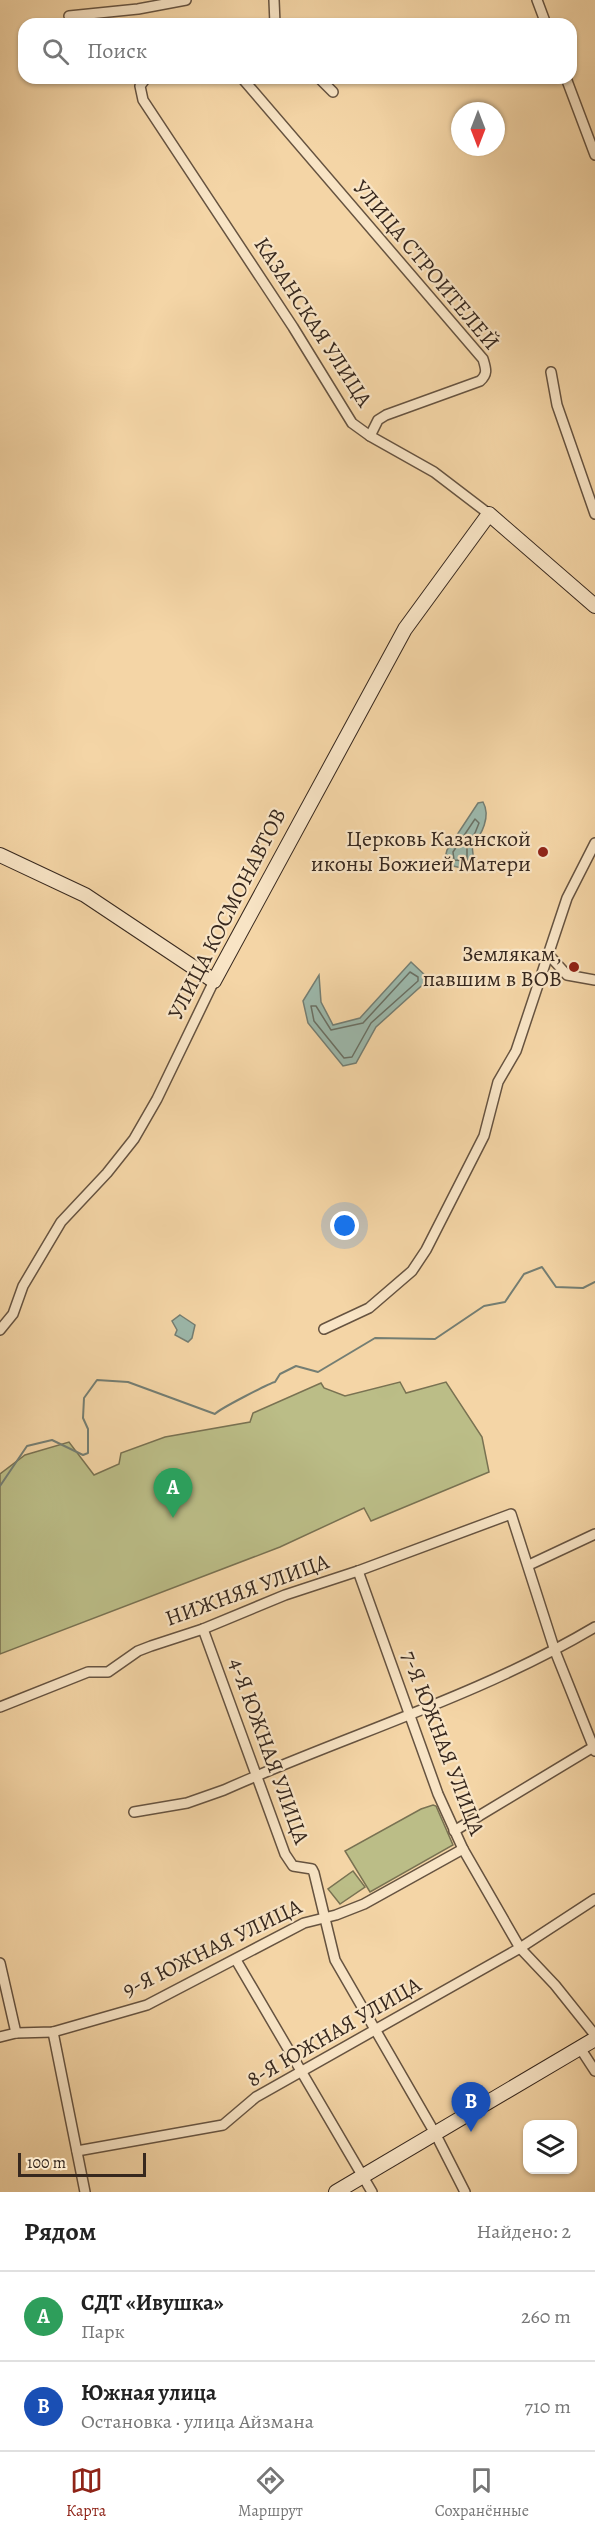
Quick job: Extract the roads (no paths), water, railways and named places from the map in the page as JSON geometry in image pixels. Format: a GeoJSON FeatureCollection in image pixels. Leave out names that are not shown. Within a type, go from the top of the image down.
{"type":"FeatureCollection","features":[{"type":"Feature","properties":{"kind":"street"},"geometry":{"type":"LineString","coordinates":[[69,16],[138,9],[186,0]]}},
{"type":"Feature","properties":{"kind":"street"},"geometry":{"type":"LineString","coordinates":[[274,0],[274,18]]}},
{"type":"Feature","properties":{"kind":"street"},"geometry":{"type":"LineString","coordinates":[[537,0],[544,18]]}},
{"type":"Feature","properties":{"kind":"street","name":"КАЗАНСКАЯ УЛИЦА"},"geometry":{"type":"LineString","coordinates":[[142,84],[143,100],[293,327],[352,423],[369,436],[434,472],[489,514],[595,606]]}},
{"type":"Feature","properties":{"kind":"street","name":"УЛИЦА СТРОИТЕЛЕЙ"},"geometry":{"type":"LineString","coordinates":[[247,84],[483,359],[487,370],[480,381],[386,415],[378,420],[369,436]]}},
{"type":"Feature","properties":{"kind":"street"},"geometry":{"type":"LineString","coordinates":[[325,84],[333,92]]}},
{"type":"Feature","properties":{"kind":"street"},"geometry":{"type":"LineString","coordinates":[[568,84],[595,155]]}},
{"type":"Feature","properties":{"kind":"street"},"geometry":{"type":"LineString","coordinates":[[551,372],[557,405],[595,514]]}},
{"type":"Feature","properties":{"kind":"street","name":"УЛИЦА КОСМОНАВТОВ"},"geometry":{"type":"LineString","coordinates":[[0,1330],[13,1314],[23,1286],[61,1222],[107,1173],[134,1139],[157,1099],[214,981],[405,629],[489,514]]}},
{"type":"Feature","properties":{"kind":"street"},"geometry":{"type":"LineString","coordinates":[[324,1329],[369,1308],[412,1271],[426,1250],[483,1136],[498,1082],[516,1051],[567,898],[595,843]]}},
{"type":"Feature","properties":{"kind":"street"},"geometry":{"type":"LineString","coordinates":[[0,855],[85,895],[214,981]]}},
{"type":"Feature","properties":{"kind":"street"},"geometry":{"type":"LineString","coordinates":[[548,954],[567,975],[595,980]]}},
{"type":"Feature","properties":{"kind":"street","name":"НИЖНЯЯ УЛИЦА"},"geometry":{"type":"LineString","coordinates":[[0,1707],[88,1672],[108,1672],[144,1648],[204,1629],[285,1595],[358,1571],[511,1514],[529,1565]]}},
{"type":"Feature","properties":{"kind":"street"},"geometry":{"type":"LineString","coordinates":[[454,1831],[594,1748],[555,1651],[529,1565],[595,1534]]}},
{"type":"Feature","properties":{"kind":"street","name":"7-Я ЮЖНАЯ УЛИЦА"},"geometry":{"type":"LineString","coordinates":[[358,1571],[408,1714],[463,1849],[520,1948],[555,1985],[595,2037]]}},
{"type":"Feature","properties":{"kind":"street"},"geometry":{"type":"LineString","coordinates":[[134,1812],[187,1803],[258,1775],[555,1651],[595,1626]]}},
{"type":"Feature","properties":{"kind":"street","name":"4-Я ЮЖНАЯ УЛИЦА"},"geometry":{"type":"LineString","coordinates":[[204,1629],[289,1862],[293,1866],[312,1869],[335,1960],[436,2135],[465,2192]]}},
{"type":"Feature","properties":{"kind":"street","name":"9-Я ЮЖНАЯ УЛИЦА"},"geometry":{"type":"LineString","coordinates":[[0,2037],[16,2033],[52,2032],[147,2005],[304,1923],[349,1911],[364,1904],[463,1849]]}},
{"type":"Feature","properties":{"kind":"street","name":"8-Я ЮЖНАЯ УЛИЦА"},"geometry":{"type":"LineString","coordinates":[[77,2151],[224,2125],[256,2097],[520,1948],[595,1899]]}},
{"type":"Feature","properties":{"kind":"street"},"geometry":{"type":"LineString","coordinates":[[236,1960],[372,2192]]}},
{"type":"Feature","properties":{"kind":"street"},"geometry":{"type":"LineString","coordinates":[[0,1963],[16,2033]]}},
{"type":"Feature","properties":{"kind":"street"},"geometry":{"type":"LineString","coordinates":[[52,2032],[85,2192]]}},
{"type":"Feature","properties":{"kind":"street"},"geometry":{"type":"LineString","coordinates":[[336,2192],[436,2135],[595,2037]]}},
{"type":"Feature","properties":{"kind":"street"},"geometry":{"type":"LineString","coordinates":[[580,2048],[595,2072]]}},
{"type":"Feature","properties":{"kind":"water"},"geometry":{"type":"Polygon","coordinates":[[[483,802],[486,819],[482,831],[472,845],[474,863],[470,870],[449,865],[445,858],[447,850],[478,803],[483,802]]]}},
{"type":"Feature","properties":{"kind":"water"},"geometry":{"type":"Polygon","coordinates":[[[411,962],[429,979],[376,1027],[356,1063],[343,1066],[308,1023],[303,1001],[319,975],[321,1002],[333,1025],[360,1018],[411,962]]]}},
{"type":"Feature","properties":{"kind":"water"},"geometry":{"type":"Polygon","coordinates":[[[180,1315],[195,1325],[192,1338],[188,1342],[175,1335],[177,1330],[172,1321],[180,1315]]]}},
{"type":"Feature","properties":{"kind":"waterway"},"geometry":{"type":"LineString","coordinates":[[0,1486],[27,1446],[52,1440],[83,1455],[88,1453],[88,1429],[83,1418],[84,1398],[97,1380],[128,1382],[215,1414],[275,1382],[280,1374],[296,1366],[318,1372],[375,1338],[435,1339],[484,1306],[505,1302],[524,1274],[542,1267],[556,1287],[583,1288],[595,1282]]}},
{"type":"Feature","properties":{"kind":"place","name":"Церковь Казанской иконы Божией Матери"},"geometry":{"type":"Point","coordinates":[543,852]}},
{"type":"Feature","properties":{"kind":"place","name":"Землякам, павшим в ВОВ"},"geometry":{"type":"Point","coordinates":[574,967]}},
{"type":"Feature","properties":{"kind":"place","name":"СДТ «Ивушка»"},"geometry":{"type":"Point","coordinates":[173,1518]}},
{"type":"Feature","properties":{"kind":"place","name":"Южная улица"},"geometry":{"type":"Point","coordinates":[471,2132]}}]}
